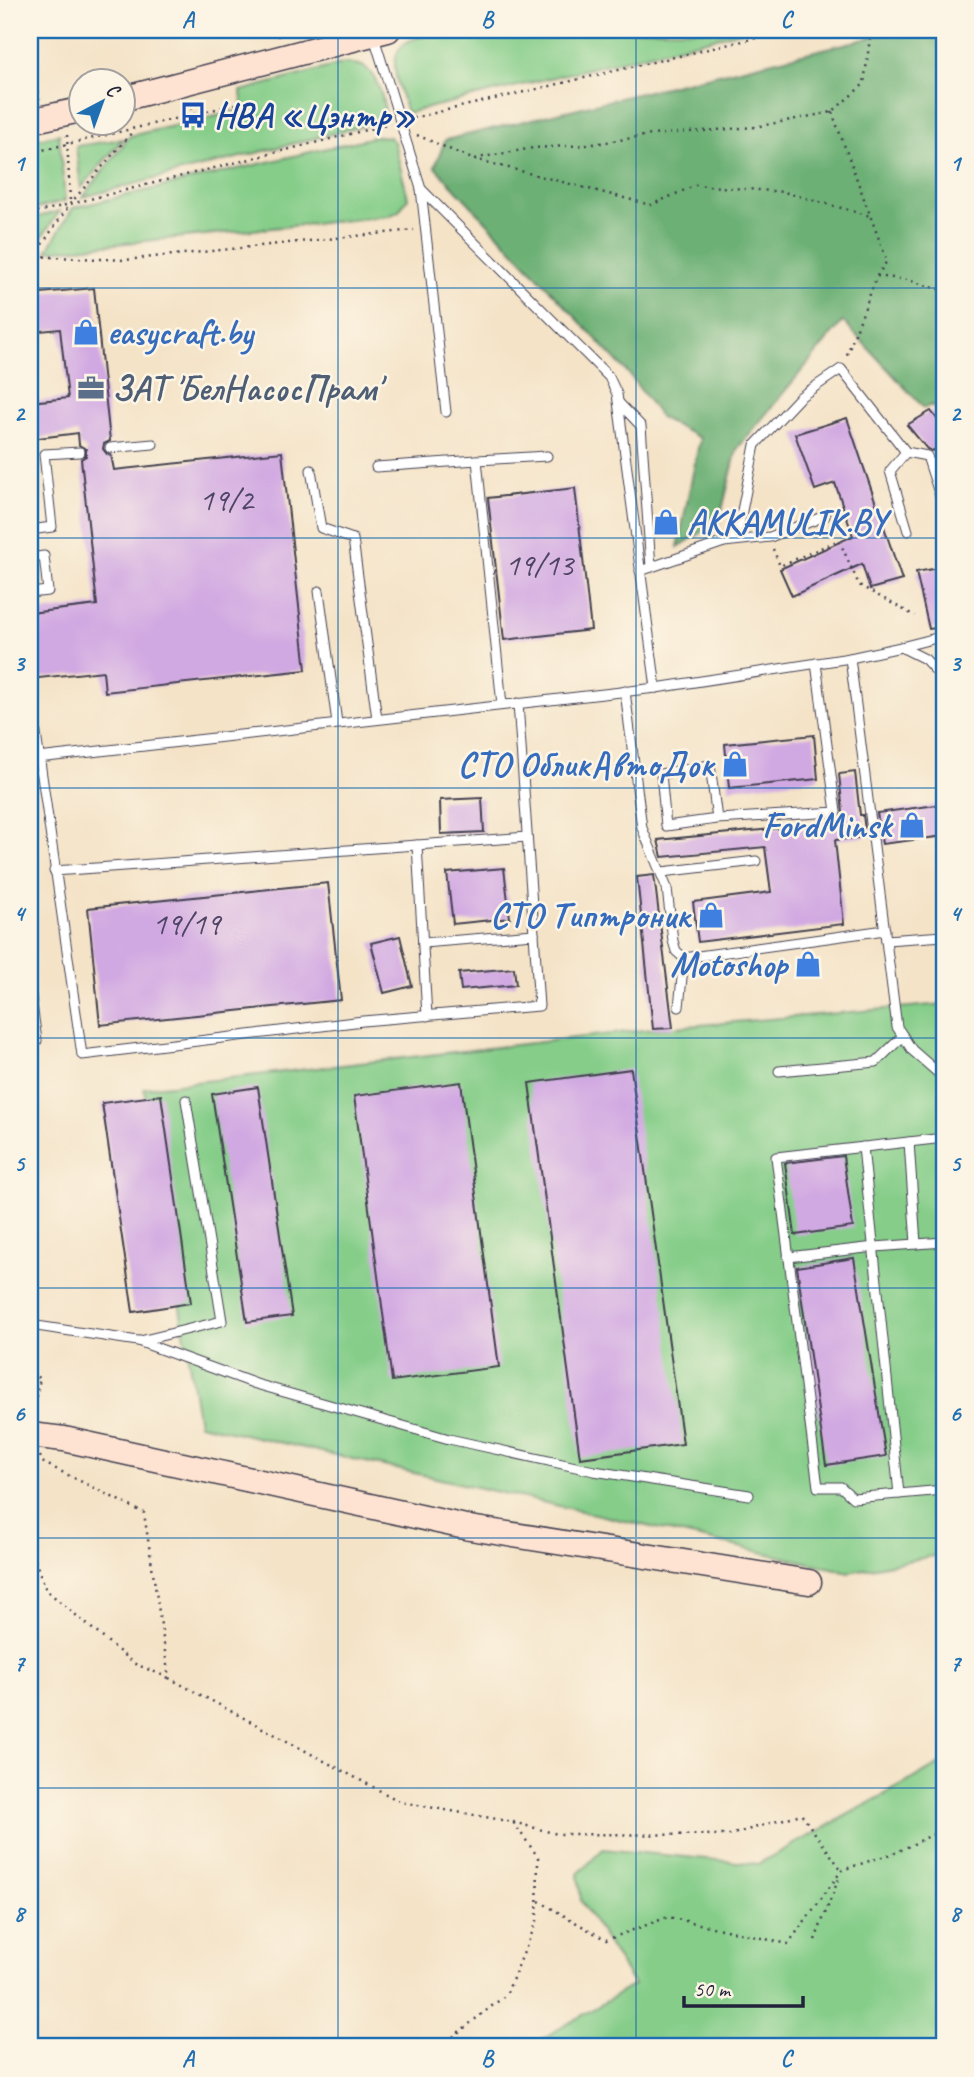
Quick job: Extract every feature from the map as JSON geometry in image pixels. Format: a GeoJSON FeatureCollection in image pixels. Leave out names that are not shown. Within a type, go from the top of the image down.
{"type":"FeatureCollection","features":[{"type":"Feature","properties":{"kind":"main road"},"geometry":{"type":"LineString","coordinates":[[136,95],[381,32]]}},
{"type":"Feature","properties":{"kind":"main road"},"geometry":{"type":"LineString","coordinates":[[33,114],[66,111]]}},
{"type":"Feature","properties":{"kind":"main road"},"geometry":{"type":"LineString","coordinates":[[34,1435],[64,1439],[470,1528],[808,1582]]}},
{"type":"Feature","properties":{"kind":"lane"},"geometry":{"type":"LineString","coordinates":[[381,32],[403,129],[421,189],[446,412]]}},
{"type":"Feature","properties":{"kind":"lane"},"geometry":{"type":"LineString","coordinates":[[421,189],[609,377],[619,403],[656,688]]}},
{"type":"Feature","properties":{"kind":"lane"},"geometry":{"type":"LineString","coordinates":[[724,542],[739,526],[755,445],[800,397],[841,369],[906,452],[927,456],[944,508]]}},
{"type":"Feature","properties":{"kind":"lane"},"geometry":{"type":"LineString","coordinates":[[619,403],[641,426],[651,567]]}},
{"type":"Feature","properties":{"kind":"lane"},"geometry":{"type":"LineString","coordinates":[[110,448],[153,444]]}},
{"type":"Feature","properties":{"kind":"lane"},"geometry":{"type":"LineString","coordinates":[[30,530],[52,527],[44,454],[80,452]]}},
{"type":"Feature","properties":{"kind":"lane"},"geometry":{"type":"LineString","coordinates":[[906,452],[890,471],[908,531]]}},
{"type":"Feature","properties":{"kind":"lane"},"geometry":{"type":"LineString","coordinates":[[376,467],[547,456]]}},
{"type":"Feature","properties":{"kind":"lane"},"geometry":{"type":"LineString","coordinates":[[477,460],[502,705]]}},
{"type":"Feature","properties":{"kind":"lane"},"geometry":{"type":"LineString","coordinates":[[311,470],[321,528],[353,539],[377,719]]}},
{"type":"Feature","properties":{"kind":"lane"},"geometry":{"type":"LineString","coordinates":[[640,571],[724,542],[767,537],[825,516]]}},
{"type":"Feature","properties":{"kind":"lane"},"geometry":{"type":"LineString","coordinates":[[30,558],[44,556],[48,591],[30,593]]}},
{"type":"Feature","properties":{"kind":"lane"},"geometry":{"type":"LineString","coordinates":[[319,591],[337,723]]}},
{"type":"Feature","properties":{"kind":"lane"},"geometry":{"type":"LineString","coordinates":[[38,758],[656,688],[850,658],[944,636]]}},
{"type":"Feature","properties":{"kind":"lane"},"geometry":{"type":"LineString","coordinates":[[901,647],[925,659],[944,680]]}},
{"type":"Feature","properties":{"kind":"lane"},"geometry":{"type":"LineString","coordinates":[[850,658],[897,1027],[912,1050],[944,1078]]}},
{"type":"Feature","properties":{"kind":"lane"},"geometry":{"type":"LineString","coordinates":[[717,820],[710,765],[661,774],[666,826],[836,812],[817,663]]}},
{"type":"Feature","properties":{"kind":"lane"},"geometry":{"type":"LineString","coordinates":[[625,691],[642,828],[662,872],[667,888],[673,941],[676,951],[684,958],[885,935],[944,936]]}},
{"type":"Feature","properties":{"kind":"lane"},"geometry":{"type":"LineString","coordinates":[[32,706],[82,1055],[538,1006],[518,703]]}},
{"type":"Feature","properties":{"kind":"lane"},"geometry":{"type":"LineString","coordinates":[[54,871],[527,837]]}},
{"type":"Feature","properties":{"kind":"lane"},"geometry":{"type":"LineString","coordinates":[[417,845],[427,1016]]}},
{"type":"Feature","properties":{"kind":"lane"},"geometry":{"type":"LineString","coordinates":[[662,872],[756,861]]}},
{"type":"Feature","properties":{"kind":"lane"},"geometry":{"type":"LineString","coordinates":[[422,943],[534,934]]}},
{"type":"Feature","properties":{"kind":"lane"},"geometry":{"type":"LineString","coordinates":[[679,1007],[684,958]]}},
{"type":"Feature","properties":{"kind":"lane"},"geometry":{"type":"LineString","coordinates":[[30,989],[37,1041],[30,1042]]}},
{"type":"Feature","properties":{"kind":"lane"},"geometry":{"type":"LineString","coordinates":[[779,1071],[876,1062],[903,1036]]}},
{"type":"Feature","properties":{"kind":"lane"},"geometry":{"type":"LineString","coordinates":[[138,1341],[222,1321],[186,1100]]}},
{"type":"Feature","properties":{"kind":"lane"},"geometry":{"type":"LineString","coordinates":[[944,1138],[776,1157],[818,1487],[841,1487],[853,1498],[944,1490]]}},
{"type":"Feature","properties":{"kind":"lane"},"geometry":{"type":"LineString","coordinates":[[909,1142],[916,1244]]}},
{"type":"Feature","properties":{"kind":"lane"},"geometry":{"type":"LineString","coordinates":[[863,1147],[899,1494]]}},
{"type":"Feature","properties":{"kind":"lane"},"geometry":{"type":"LineString","coordinates":[[789,1257],[944,1242]]}},
{"type":"Feature","properties":{"kind":"lane"},"geometry":{"type":"LineString","coordinates":[[30,1325],[138,1341],[256,1384],[449,1439],[594,1471],[749,1495]]}},
{"type":"Feature","properties":{"kind":"path"},"geometry":{"type":"LineString","coordinates":[[30,32],[38,30]]}},
{"type":"Feature","properties":{"kind":"path"},"geometry":{"type":"LineString","coordinates":[[472,159],[533,148],[755,127],[832,112],[864,84],[871,30]]}},
{"type":"Feature","properties":{"kind":"path"},"geometry":{"type":"LineString","coordinates":[[30,65],[33,114]]}},
{"type":"Feature","properties":{"kind":"path"},"geometry":{"type":"LineString","coordinates":[[136,129],[240,103]]}},
{"type":"Feature","properties":{"kind":"path"},"geometry":{"type":"LineString","coordinates":[[832,112],[887,261],[877,276],[841,369]]}},
{"type":"Feature","properties":{"kind":"path"},"geometry":{"type":"LineString","coordinates":[[403,129],[472,159],[651,205],[696,185],[784,192],[870,216]]}},
{"type":"Feature","properties":{"kind":"path"},"geometry":{"type":"LineString","coordinates":[[30,153],[104,136]]}},
{"type":"Feature","properties":{"kind":"path"},"geometry":{"type":"LineString","coordinates":[[32,256],[70,204],[129,136]]}},
{"type":"Feature","properties":{"kind":"path"},"geometry":{"type":"LineString","coordinates":[[69,143],[70,204]]}},
{"type":"Feature","properties":{"kind":"path"},"geometry":{"type":"LineString","coordinates":[[32,256],[125,260],[425,229]]}},
{"type":"Feature","properties":{"kind":"path"},"geometry":{"type":"LineString","coordinates":[[877,276],[908,280],[944,291]]}},
{"type":"Feature","properties":{"kind":"path"},"geometry":{"type":"LineString","coordinates":[[767,537],[780,566],[839,540],[859,585],[915,616]]}},
{"type":"Feature","properties":{"kind":"path"},"geometry":{"type":"LineString","coordinates":[[30,1375],[40,1378],[34,1435],[42,1462],[144,1513],[169,1678]]}},
{"type":"Feature","properties":{"kind":"path"},"geometry":{"type":"LineString","coordinates":[[30,1547],[46,1590],[133,1663],[169,1678],[401,1802],[513,1822],[556,1834],[730,1835],[801,1814],[842,1870]]}},
{"type":"Feature","properties":{"kind":"path"},"geometry":{"type":"LineString","coordinates":[[440,2047],[506,1995],[537,1921],[538,1857],[513,1822]]}},
{"type":"Feature","properties":{"kind":"path"},"geometry":{"type":"LineString","coordinates":[[537,1900],[606,1940],[667,1917],[788,1944],[842,1870],[897,1852],[944,1829]]}},
{"type":"Feature","properties":{"kind":"path"},"geometry":{"type":"LineString","coordinates":[[815,1940],[842,1870]]}},
{"type":"Feature","properties":{"kind":"green space"},"geometry":{"type":"Polygon","coordinates":[[[455,30],[747,30],[407,113],[395,66],[400,48],[423,36],[455,30]]]}},
{"type":"Feature","properties":{"kind":"green space"},"geometry":{"type":"Polygon","coordinates":[[[902,30],[944,30],[944,419],[932,405],[924,408],[843,321],[737,449],[719,522],[678,547],[700,438],[661,418],[629,374],[435,167],[445,140],[902,30]]]}},
{"type":"Feature","properties":{"kind":"green space"},"geometry":{"type":"Polygon","coordinates":[[[345,63],[362,66],[376,82],[386,120],[83,197],[130,136],[243,110],[241,91],[345,63]]]}},
{"type":"Feature","properties":{"kind":"green space"},"geometry":{"type":"Polygon","coordinates":[[[59,134],[65,201],[30,210],[30,141],[59,134]]]}},
{"type":"Feature","properties":{"kind":"green space"},"geometry":{"type":"Polygon","coordinates":[[[378,136],[389,137],[394,142],[408,198],[399,211],[389,216],[47,251],[73,208],[378,136]]]}},
{"type":"Feature","properties":{"kind":"green space"},"geometry":{"type":"Polygon","coordinates":[[[123,139],[81,188],[76,146],[123,139]]]}},
{"type":"Feature","properties":{"kind":"green space"},"geometry":{"type":"Polygon","coordinates":[[[60,211],[32,251],[30,251],[30,219],[60,211]]]}},
{"type":"Feature","properties":{"kind":"green space"},"geometry":{"type":"Polygon","coordinates":[[[944,1004],[944,1554],[849,1572],[199,1424],[144,1088],[653,1029],[944,1004]]]}},
{"type":"Feature","properties":{"kind":"green space"},"geometry":{"type":"Polygon","coordinates":[[[944,1762],[944,2047],[528,2047],[634,1985],[581,1901],[578,1874],[603,1849],[758,1864],[944,1762]]]}},
{"type":"Feature","properties":{"kind":"building"},"geometry":{"type":"Polygon","coordinates":[[[94,288],[110,441],[104,444],[103,449],[111,455],[114,470],[282,452],[306,670],[105,692],[103,671],[30,679],[30,613],[97,605],[81,459],[86,456],[86,449],[79,445],[78,433],[30,439],[30,402],[68,398],[60,329],[30,332],[30,294],[94,288]]]}},
{"type":"Feature","properties":{"kind":"building"},"geometry":{"type":"Polygon","coordinates":[[[931,411],[944,428],[944,445],[932,451],[927,449],[907,425],[931,411]]]}},
{"type":"Feature","properties":{"kind":"building"},"geometry":{"type":"Polygon","coordinates":[[[847,418],[902,580],[870,589],[862,564],[792,596],[780,569],[853,536],[835,483],[815,490],[795,434],[847,418]]]}},
{"type":"Feature","properties":{"kind":"building"},"geometry":{"type":"Polygon","coordinates":[[[575,488],[591,630],[504,640],[488,498],[575,488]]]}},
{"type":"Feature","properties":{"kind":"building"},"geometry":{"type":"Polygon","coordinates":[[[944,567],[944,627],[929,629],[916,572],[944,567]]]}},
{"type":"Feature","properties":{"kind":"building"},"geometry":{"type":"Polygon","coordinates":[[[814,735],[818,779],[729,788],[725,744],[814,735]]]}},
{"type":"Feature","properties":{"kind":"building"},"geometry":{"type":"Polygon","coordinates":[[[855,772],[860,815],[863,815],[866,837],[835,840],[844,924],[698,942],[693,902],[771,892],[765,847],[662,857],[658,840],[844,822],[839,774],[855,772]]]}},
{"type":"Feature","properties":{"kind":"building"},"geometry":{"type":"Polygon","coordinates":[[[482,798],[484,832],[441,834],[440,800],[482,798]]]}},
{"type":"Feature","properties":{"kind":"building","name":"FordMinsk"},"geometry":{"type":"Polygon","coordinates":[[[944,804],[944,836],[882,844],[877,813],[944,804]]]}},
{"type":"Feature","properties":{"kind":"building"},"geometry":{"type":"Polygon","coordinates":[[[504,868],[510,918],[453,924],[447,873],[504,868]]]}},
{"type":"Feature","properties":{"kind":"building"},"geometry":{"type":"Polygon","coordinates":[[[654,875],[673,1028],[653,1029],[637,877],[654,875]]]}},
{"type":"Feature","properties":{"kind":"building"},"geometry":{"type":"Polygon","coordinates":[[[328,883],[341,1000],[100,1025],[88,908],[328,883]]]}},
{"type":"Feature","properties":{"kind":"building"},"geometry":{"type":"Polygon","coordinates":[[[400,936],[412,986],[384,993],[371,943],[400,936]]]}},
{"type":"Feature","properties":{"kind":"building"},"geometry":{"type":"Polygon","coordinates":[[[514,968],[516,985],[461,990],[459,973],[514,968]]]}},
{"type":"Feature","properties":{"kind":"building"},"geometry":{"type":"Polygon","coordinates":[[[631,1069],[683,1444],[580,1458],[529,1083],[631,1069]]]}},
{"type":"Feature","properties":{"kind":"building"},"geometry":{"type":"Polygon","coordinates":[[[461,1082],[499,1367],[392,1381],[354,1096],[461,1082]]]}},
{"type":"Feature","properties":{"kind":"building"},"geometry":{"type":"Polygon","coordinates":[[[258,1087],[292,1316],[247,1322],[212,1094],[258,1087]]]}},
{"type":"Feature","properties":{"kind":"building"},"geometry":{"type":"Polygon","coordinates":[[[161,1095],[191,1303],[133,1312],[102,1103],[161,1095]]]}},
{"type":"Feature","properties":{"kind":"building"},"geometry":{"type":"Polygon","coordinates":[[[843,1156],[853,1227],[795,1235],[785,1163],[843,1156]]]}},
{"type":"Feature","properties":{"kind":"building"},"geometry":{"type":"Polygon","coordinates":[[[854,1258],[886,1456],[826,1465],[797,1267],[854,1258]]]}},
{"type":"Feature","properties":{"kind":"place","name":"НВА «Цэнтр»"},"geometry":{"type":"Point","coordinates":[193,115]}},
{"type":"Feature","properties":{"kind":"place","name":"easycraft.by"},"geometry":{"type":"Point","coordinates":[86,332]}},
{"type":"Feature","properties":{"kind":"place","name":"ЗАТ 'БелНасосПрам'"},"geometry":{"type":"Point","coordinates":[91,388]}},
{"type":"Feature","properties":{"kind":"place","name":"AKKAMULIK.BY"},"geometry":{"type":"Point","coordinates":[666,522]}},
{"type":"Feature","properties":{"kind":"place","name":"СТО ОбликАвтоДок"},"geometry":{"type":"Point","coordinates":[735,764]}},
{"type":"Feature","properties":{"kind":"place","name":"FordMinsk"},"geometry":{"type":"Point","coordinates":[912,825]}},
{"type":"Feature","properties":{"kind":"place","name":"СТО Типтроник"},"geometry":{"type":"Point","coordinates":[711,915]}},
{"type":"Feature","properties":{"kind":"place","name":"Motoshop"},"geometry":{"type":"Point","coordinates":[808,964]}}]}
